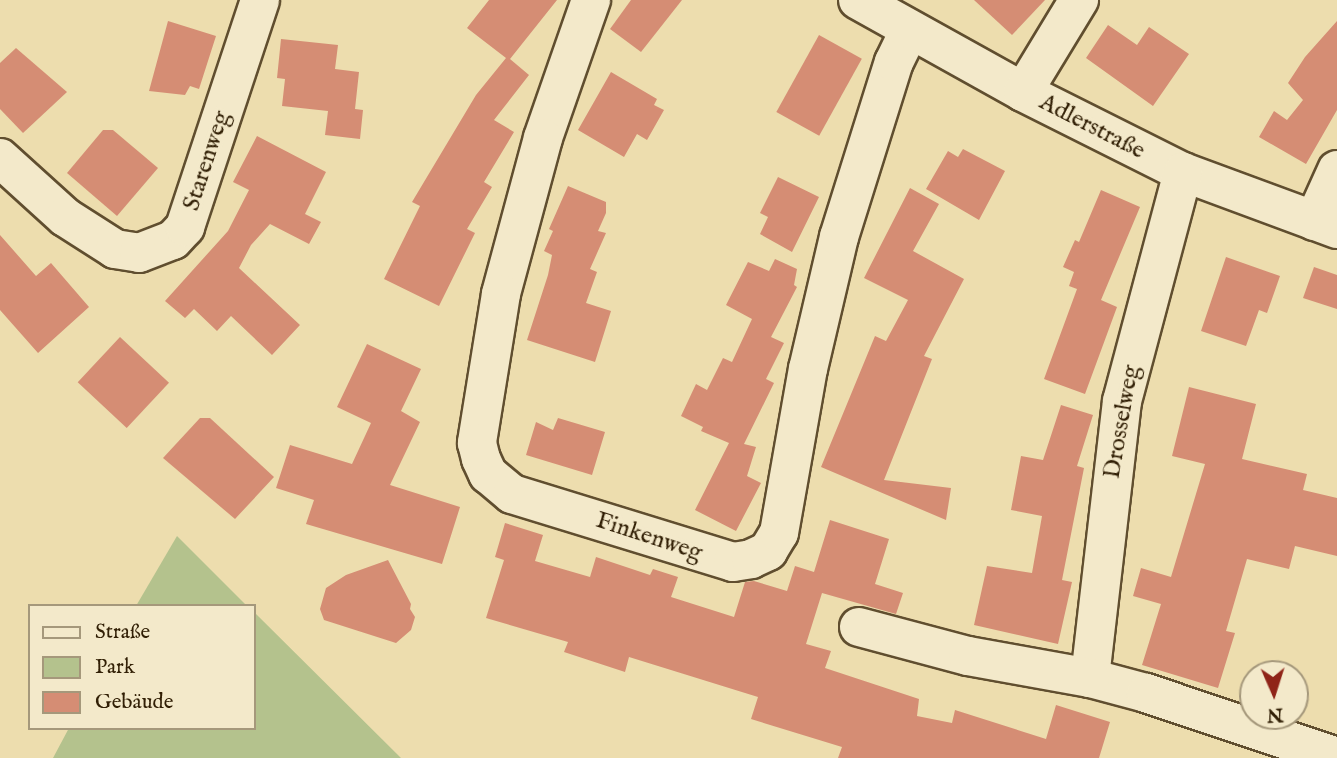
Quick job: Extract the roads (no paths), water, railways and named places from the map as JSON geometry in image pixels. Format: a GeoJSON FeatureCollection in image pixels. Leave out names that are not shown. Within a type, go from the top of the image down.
{"type":"FeatureCollection","features":[{"type":"Feature","properties":{"kind":"street","name":"Starenweg"},"geometry":{"type":"LineString","coordinates":[[0,159],[65,217],[115,249],[139,253],[173,240],[185,227],[260,0]]}},
{"type":"Feature","properties":{"kind":"street","name":"Finkenweg"},"geometry":{"type":"LineString","coordinates":[[591,0],[543,138],[501,294],[477,443],[481,459],[488,474],[512,494],[733,562],[751,559],[768,551],[779,533],[808,369],[839,237],[894,62],[909,31]]}},
{"type":"Feature","properties":{"kind":"street","name":"Adlerstraße"},"geometry":{"type":"LineString","coordinates":[[858,0],[909,31],[1023,92],[1183,172],[1325,225]]}},
{"type":"Feature","properties":{"kind":"street"},"geometry":{"type":"LineString","coordinates":[[1023,92],[1079,0]]}},
{"type":"Feature","properties":{"kind":"street"},"geometry":{"type":"LineString","coordinates":[[1325,225],[1337,170]]}},
{"type":"Feature","properties":{"kind":"street","name":"Drosselweg"},"geometry":{"type":"LineString","coordinates":[[1090,678],[1122,401],[1183,172]]}},
{"type":"Feature","properties":{"kind":"street"},"geometry":{"type":"LineString","coordinates":[[859,627],[968,656],[1090,678],[1146,693],[1337,757]]}}]}
